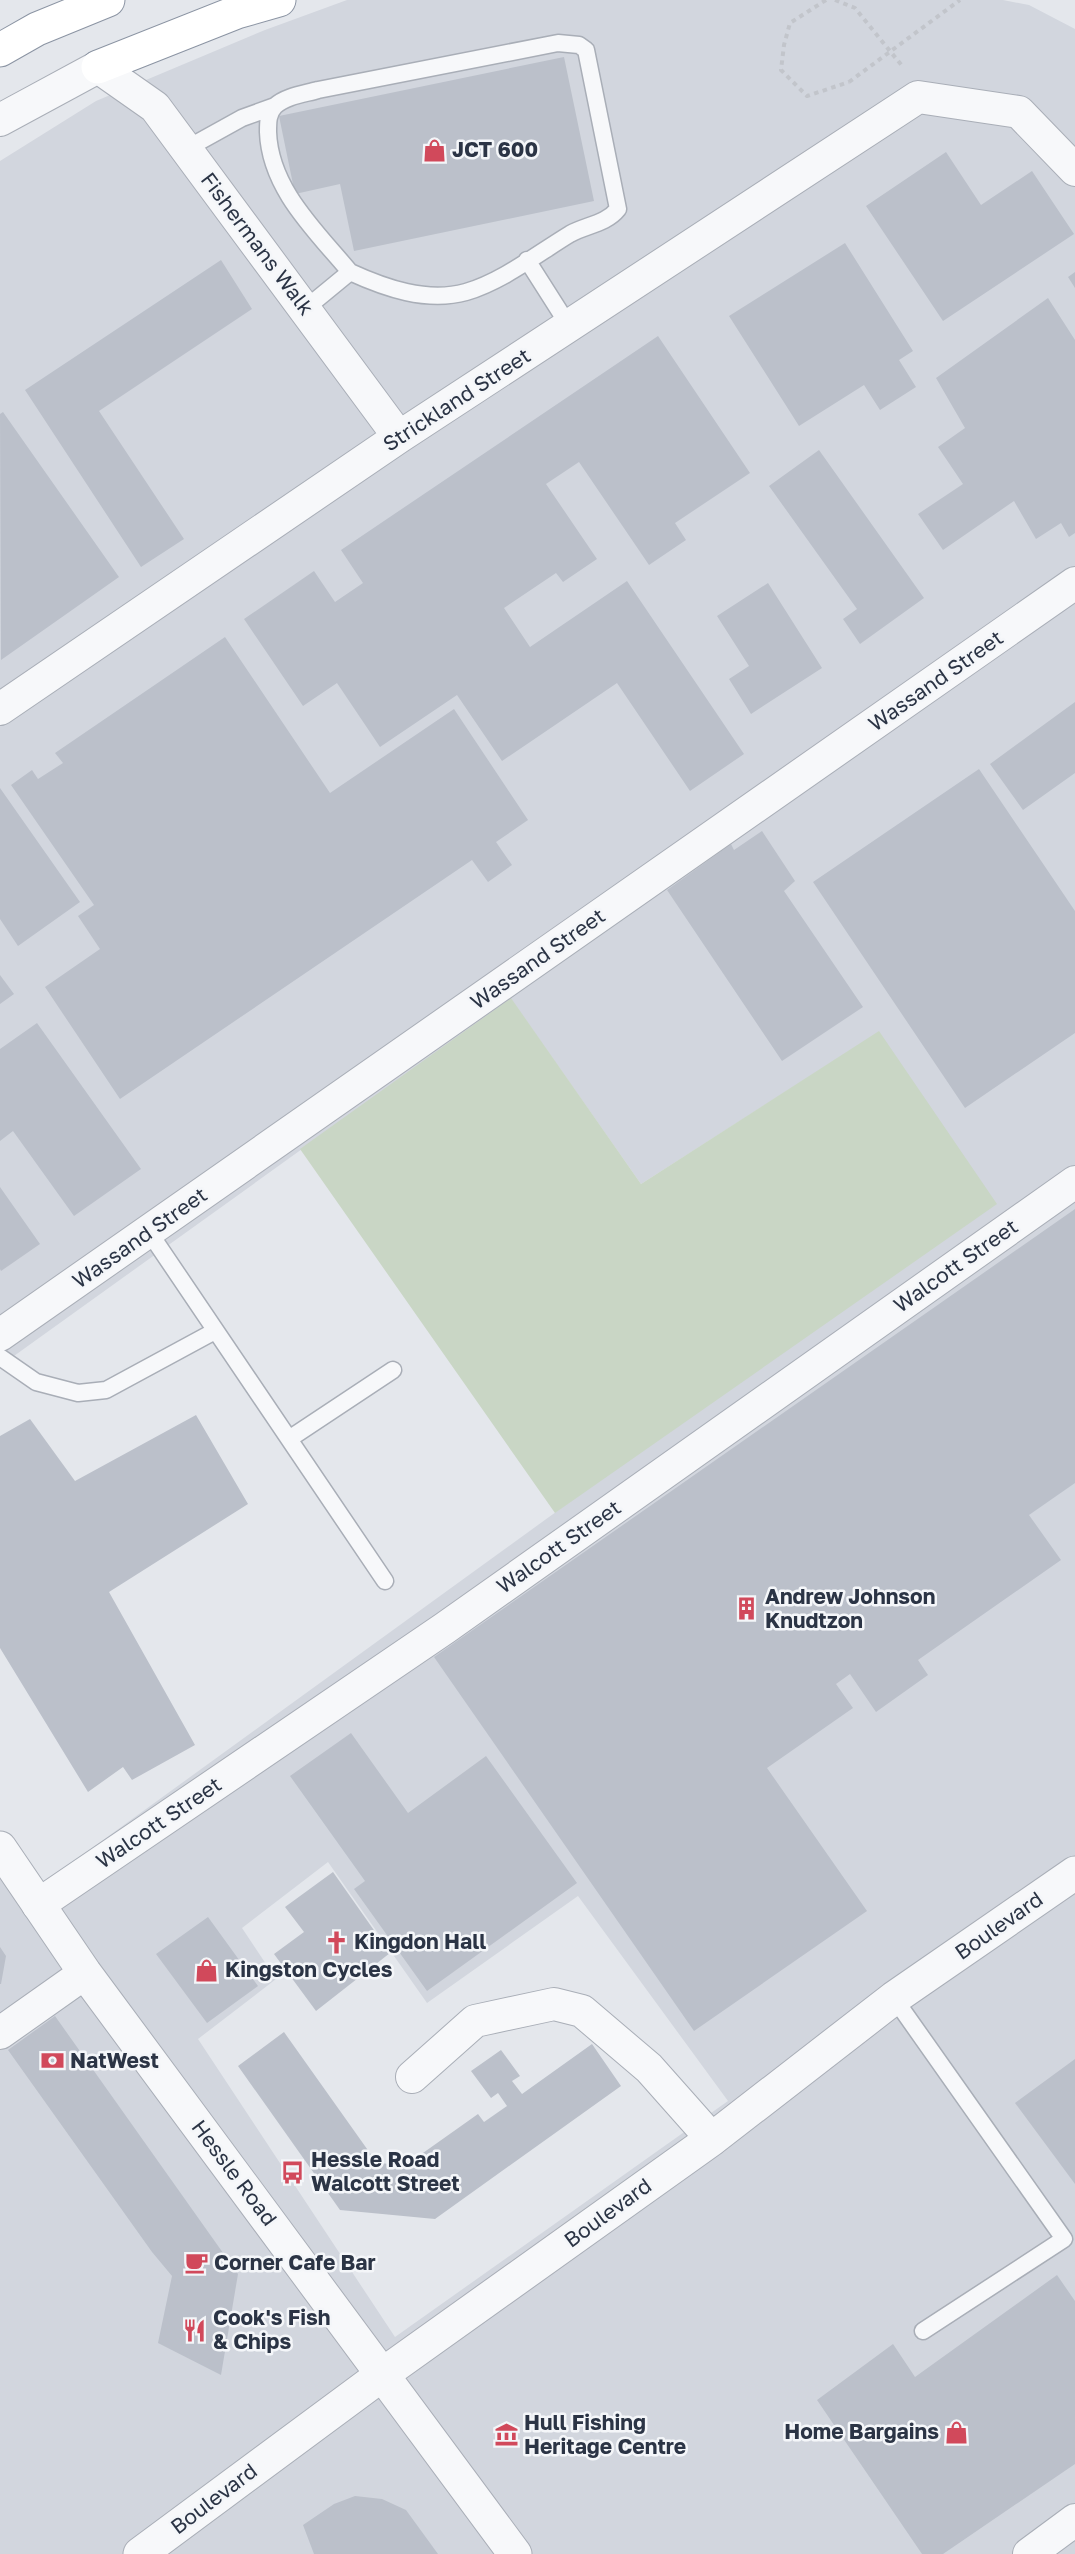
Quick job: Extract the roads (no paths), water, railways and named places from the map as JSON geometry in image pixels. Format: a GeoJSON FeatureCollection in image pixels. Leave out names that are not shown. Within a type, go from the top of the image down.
{"type":"FeatureCollection","features":[{"type":"Feature","properties":{"kind":"highway"},"geometry":{"type":"LineString","coordinates":[[0,50],[37,29],[108,0]]}},
{"type":"Feature","properties":{"kind":"highway"},"geometry":{"type":"LineString","coordinates":[[98,68],[237,12],[279,0]]}},
{"type":"Feature","properties":{"kind":"street"},"geometry":{"type":"LineString","coordinates":[[0,120],[98,68]]}},
{"type":"Feature","properties":{"kind":"street","name":"Fishermans Walk"},"geometry":{"type":"LineString","coordinates":[[98,68],[155,107],[399,437]]}},
{"type":"Feature","properties":{"kind":"street","name":"Strickland Street"},"geometry":{"type":"LineString","coordinates":[[0,709],[399,437],[918,97],[1019,112],[1075,170]]}},
{"type":"Feature","properties":{"kind":"street","name":"Wassand Street"},"geometry":{"type":"LineString","coordinates":[[0,1335],[1075,583]]}},
{"type":"Feature","properties":{"kind":"street","name":"Walcott Street"},"geometry":{"type":"LineString","coordinates":[[38,1905],[445,1628],[1075,1182]]}},
{"type":"Feature","properties":{"kind":"street","name":"Hessle Road"},"geometry":{"type":"LineString","coordinates":[[0,1848],[85,1973],[514,2554]]}},
{"type":"Feature","properties":{"kind":"street","name":"Boulevard"},"geometry":{"type":"LineString","coordinates":[[140,2554],[383,2374],[712,2139],[894,1998],[1075,1873]]}},
{"type":"Feature","properties":{"kind":"street"},"geometry":{"type":"LineString","coordinates":[[0,2033],[85,1973]]}},
{"type":"Feature","properties":{"kind":"street"},"geometry":{"type":"LineString","coordinates":[[412,2077],[475,2022],[554,2004],[582,2011],[649,2068],[712,2139]]}},
{"type":"Feature","properties":{"kind":"street"},"geometry":{"type":"LineString","coordinates":[[1029,2554],[1075,2520]]}},
{"type":"Feature","properties":{"kind":"lane"},"geometry":{"type":"LineString","coordinates":[[186,149],[242,118],[275,106],[290,97],[378,77],[523,49],[558,44],[579,45],[586,50],[588,57],[618,209],[604,220],[576,231],[504,275],[466,292],[440,295],[415,294],[375,284],[350,272],[293,203],[276,174],[268,142],[268,118],[275,106]]}},
{"type":"Feature","properties":{"kind":"lane"},"geometry":{"type":"LineString","coordinates":[[528,260],[569,326]]}},
{"type":"Feature","properties":{"kind":"lane"},"geometry":{"type":"LineString","coordinates":[[305,309],[350,272]]}},
{"type":"Feature","properties":{"kind":"lane"},"geometry":{"type":"LineString","coordinates":[[149,1232],[386,1581]]}},
{"type":"Feature","properties":{"kind":"lane"},"geometry":{"type":"LineString","coordinates":[[0,1357],[36,1382],[78,1393],[106,1390],[215,1331]]}},
{"type":"Feature","properties":{"kind":"lane"},"geometry":{"type":"LineString","coordinates":[[290,1439],[393,1370]]}},
{"type":"Feature","properties":{"kind":"lane"},"geometry":{"type":"LineString","coordinates":[[894,1998],[1064,2240],[923,2331]]}},
{"type":"Feature","properties":{"kind":"place","name":"JCT 600"},"geometry":{"type":"Point","coordinates":[434,150]}},
{"type":"Feature","properties":{"kind":"place","name":"Andrew Johnson Knudtzon"},"geometry":{"type":"Point","coordinates":[747,1609]}},
{"type":"Feature","properties":{"kind":"place","name":"Kingdon Hall"},"geometry":{"type":"Point","coordinates":[336,1942]}},
{"type":"Feature","properties":{"kind":"place","name":"Kingston Cycles"},"geometry":{"type":"Point","coordinates":[207,1970]}},
{"type":"Feature","properties":{"kind":"place","name":"NatWest"},"geometry":{"type":"Point","coordinates":[52,2061]}},
{"type":"Feature","properties":{"kind":"place","name":"Hessle Road Walcott Street"},"geometry":{"type":"Point","coordinates":[293,2172]}},
{"type":"Feature","properties":{"kind":"place","name":"Corner Cafe Bar"},"geometry":{"type":"Point","coordinates":[196,2263]}},
{"type":"Feature","properties":{"kind":"place","name":"Cook's Fish & Chips"},"geometry":{"type":"Point","coordinates":[195,2330]}},
{"type":"Feature","properties":{"kind":"place","name":"Home Bargains"},"geometry":{"type":"Point","coordinates":[957,2432]}},
{"type":"Feature","properties":{"kind":"place","name":"Hull Fishing Heritage Centre"},"geometry":{"type":"Point","coordinates":[506,2435]}}]}
